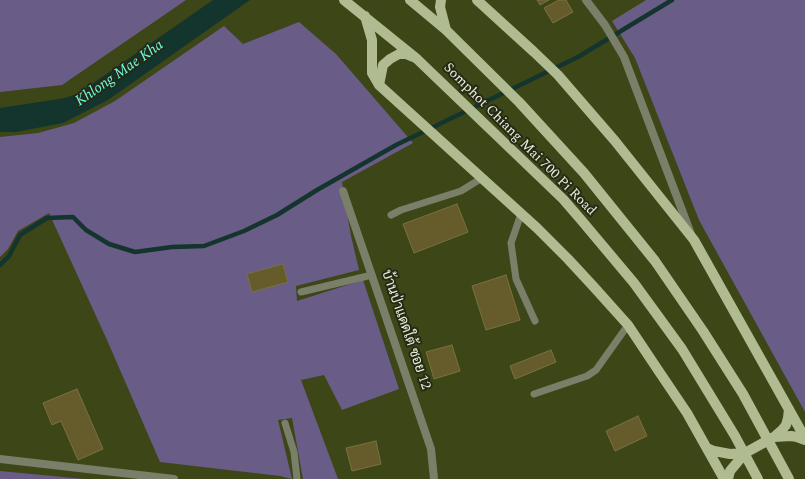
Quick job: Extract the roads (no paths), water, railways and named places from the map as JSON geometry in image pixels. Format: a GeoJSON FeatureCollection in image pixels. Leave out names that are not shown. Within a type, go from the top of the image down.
{"type":"FeatureCollection","features":[{"type":"Feature","properties":{"kind":"main road","name":"Somphot Chiang Mai 700 Pi Road"},"geometry":{"type":"LineString","coordinates":[[344,0],[417,59],[563,199],[634,283],[682,349],[735,436],[758,479]]}},
{"type":"Feature","properties":{"kind":"main road","name":"Somphot Chiang Mai 700 Pi Road"},"geometry":{"type":"LineString","coordinates":[[410,0],[446,30],[519,102],[584,173],[655,261],[703,331],[743,394],[789,479]]}},
{"type":"Feature","properties":{"kind":"main road"},"geometry":{"type":"LineString","coordinates":[[441,0],[440,7],[446,30]]}},
{"type":"Feature","properties":{"kind":"main road"},"geometry":{"type":"LineString","coordinates":[[477,0],[558,75],[615,141],[694,240],[805,439]]}},
{"type":"Feature","properties":{"kind":"main road"},"geometry":{"type":"LineString","coordinates":[[364,15],[372,40],[372,73],[379,85],[435,134],[568,259],[628,325],[708,448],[724,479]]}},
{"type":"Feature","properties":{"kind":"main road"},"geometry":{"type":"LineString","coordinates":[[379,85],[383,65],[390,59],[399,54],[406,54],[417,59]]}},
{"type":"Feature","properties":{"kind":"main road"},"geometry":{"type":"LineString","coordinates":[[708,448],[714,451],[730,454],[744,453],[774,437],[786,425],[789,409]]}},
{"type":"Feature","properties":{"kind":"main road"},"geometry":{"type":"LineString","coordinates":[[774,437],[791,436],[805,439]]}},
{"type":"Feature","properties":{"kind":"main road"},"geometry":{"type":"LineString","coordinates":[[728,479],[730,471],[744,453]]}},
{"type":"Feature","properties":{"kind":"street"},"geometry":{"type":"LineString","coordinates":[[586,0],[605,25],[624,57],[694,240]]}},
{"type":"Feature","properties":{"kind":"street","name":"บ้านป่าแดดใต้ ซอย 12"},"geometry":{"type":"LineString","coordinates":[[344,191],[431,449],[434,479]]}},
{"type":"Feature","properties":{"kind":"street"},"geometry":{"type":"LineString","coordinates":[[0,459],[174,479]]}},
{"type":"Feature","properties":{"kind":"lane"},"geometry":{"type":"LineString","coordinates":[[391,215],[401,210],[460,191],[482,178]]}},
{"type":"Feature","properties":{"kind":"lane"},"geometry":{"type":"LineString","coordinates":[[521,214],[511,243],[516,279],[535,321]]}},
{"type":"Feature","properties":{"kind":"lane"},"geometry":{"type":"LineString","coordinates":[[301,292],[372,274]]}},
{"type":"Feature","properties":{"kind":"lane"},"geometry":{"type":"LineString","coordinates":[[534,394],[587,376],[596,370],[628,325]]}},
{"type":"Feature","properties":{"kind":"lane"},"geometry":{"type":"LineString","coordinates":[[285,423],[294,452],[297,479]]}},
{"type":"Feature","properties":{"kind":"water","name":"Khlong Mae Kha"},"geometry":{"type":"Polygon","coordinates":[[[213,0],[250,0],[108,100],[63,123],[16,132],[0,132],[0,108],[65,98],[79,93],[213,0]]]}},
{"type":"Feature","properties":{"kind":"waterway"},"geometry":{"type":"LineString","coordinates":[[0,265],[9,256],[20,235],[47,218],[73,217],[86,230],[109,244],[135,252],[172,247],[204,246],[244,231],[277,215],[317,190],[396,145],[578,57],[672,0]]}}]}
